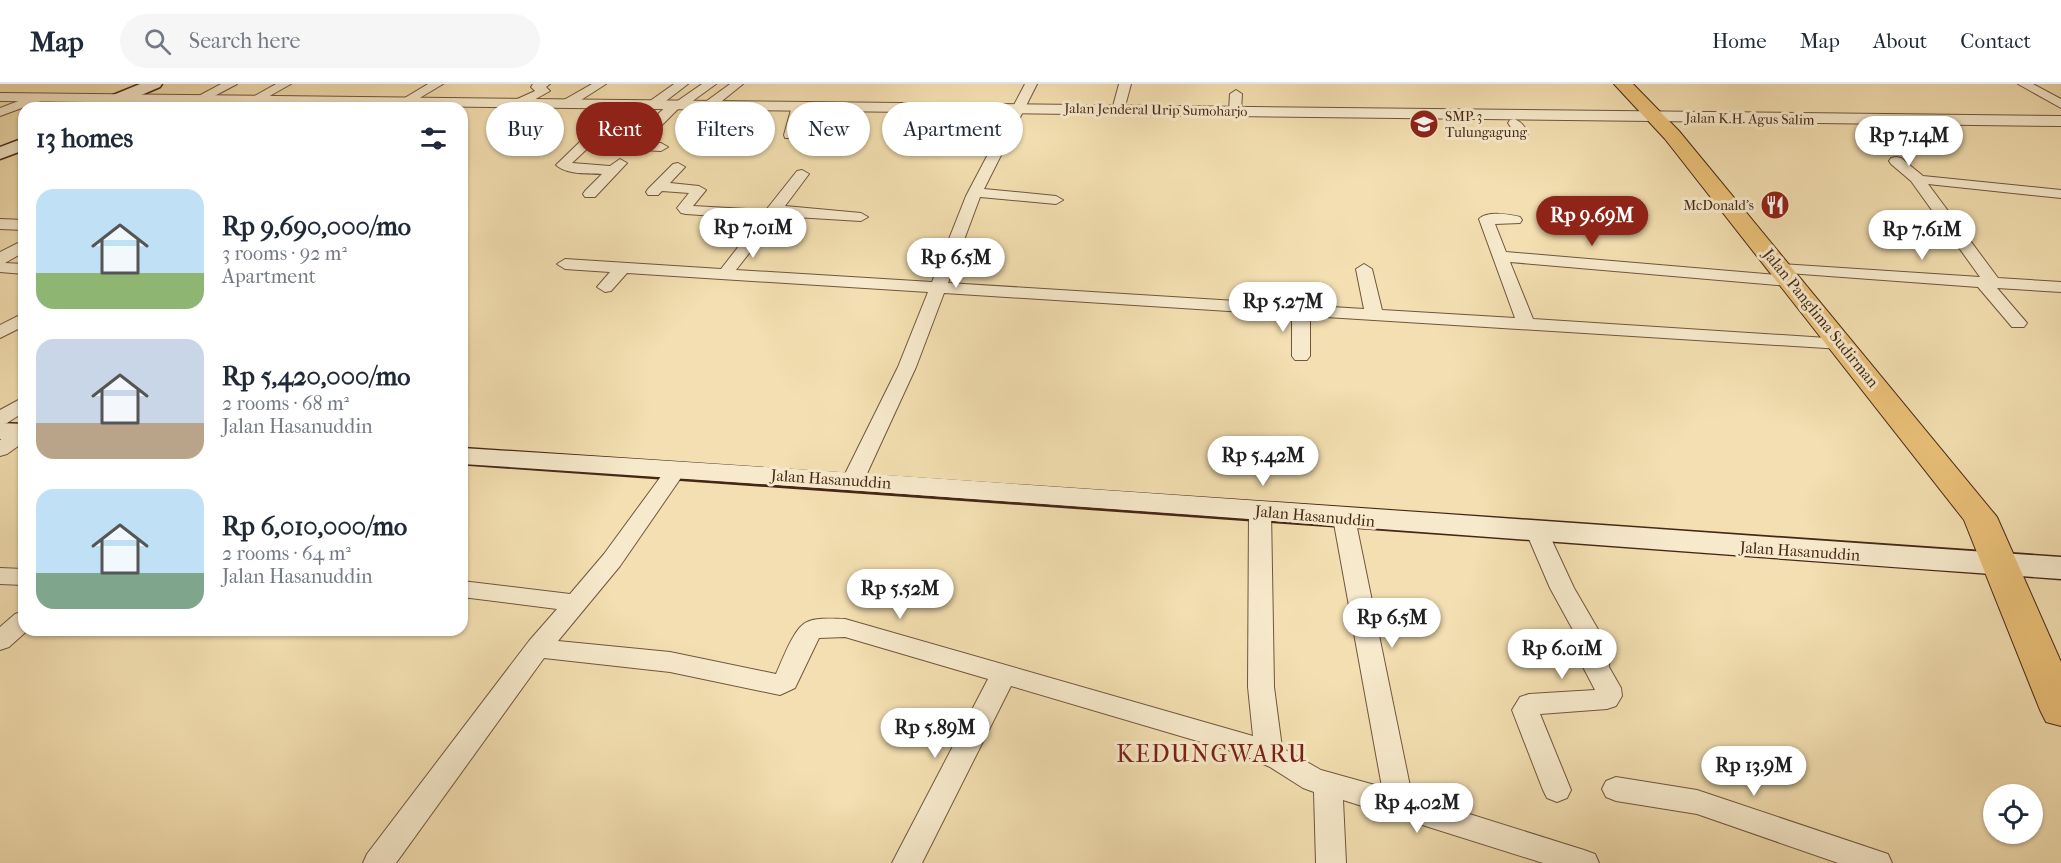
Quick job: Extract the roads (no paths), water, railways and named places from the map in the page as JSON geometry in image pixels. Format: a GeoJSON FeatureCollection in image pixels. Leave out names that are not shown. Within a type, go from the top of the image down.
{"type":"FeatureCollection","features":[{"type":"Feature","properties":{"kind":"highway","name":"Jalan Panglima Sudirman"},"geometry":{"type":"LineString","coordinates":[[1623,84],[1655,117],[1842,344],[1980,517],[2061,710]]}},
{"type":"Feature","properties":{"kind":"main road"},"geometry":{"type":"LineString","coordinates":[[110,102],[154,84]]}},
{"type":"Feature","properties":{"kind":"main road"},"geometry":{"type":"LineString","coordinates":[[0,154],[18,146]]}},
{"type":"Feature","properties":{"kind":"main road"},"geometry":{"type":"LineString","coordinates":[[0,431],[18,432]]}},
{"type":"Feature","properties":{"kind":"main road","name":"Jalan Hasanuddin"},"geometry":{"type":"LineString","coordinates":[[468,456],[853,480],[1344,518],[2061,568]]}},
{"type":"Feature","properties":{"kind":"street"},"geometry":{"type":"LineString","coordinates":[[199,99],[231,84]]}},
{"type":"Feature","properties":{"kind":"street"},"geometry":{"type":"LineString","coordinates":[[250,102],[285,84]]}},
{"type":"Feature","properties":{"kind":"street"},"geometry":{"type":"LineString","coordinates":[[404,102],[437,84]]}},
{"type":"Feature","properties":{"kind":"street"},"geometry":{"type":"LineString","coordinates":[[521,102],[544,90],[537,87],[544,84]]}},
{"type":"Feature","properties":{"kind":"street"},"geometry":{"type":"LineString","coordinates":[[566,104],[600,84]]}},
{"type":"Feature","properties":{"kind":"street"},"geometry":{"type":"LineString","coordinates":[[657,102],[682,84]]}},
{"type":"Feature","properties":{"kind":"street"},"geometry":{"type":"LineString","coordinates":[[682,102],[710,84]]}},
{"type":"Feature","properties":{"kind":"street"},"geometry":{"type":"LineString","coordinates":[[713,102],[737,84]]}},
{"type":"Feature","properties":{"kind":"street"},"geometry":{"type":"LineString","coordinates":[[1021,102],[1031,84]]}},
{"type":"Feature","properties":{"kind":"street"},"geometry":{"type":"LineString","coordinates":[[1118,110],[1125,84]]}},
{"type":"Feature","properties":{"kind":"street"},"geometry":{"type":"LineString","coordinates":[[2025,84],[2061,104]]}},
{"type":"Feature","properties":{"kind":"street"},"geometry":{"type":"LineString","coordinates":[[1235,111],[1236,94]]}},
{"type":"Feature","properties":{"kind":"street","name":"Jalan Jenderal Urip Sumoharjo"},"geometry":{"type":"LineString","coordinates":[[0,97],[312,102]]}},
{"type":"Feature","properties":{"kind":"street"},"geometry":{"type":"LineString","coordinates":[[26,102],[37,98]]}},
{"type":"Feature","properties":{"kind":"street","name":"Jalan Jenderal Urip Sumoharjo"},"geometry":{"type":"LineString","coordinates":[[468,104],[486,104]]}},
{"type":"Feature","properties":{"kind":"street","name":"Jalan Jenderal Urip Sumoharjo"},"geometry":{"type":"LineString","coordinates":[[566,104],[576,104]]}},
{"type":"Feature","properties":{"kind":"street"},"geometry":{"type":"LineString","coordinates":[[0,112],[18,105]]}},
{"type":"Feature","properties":{"kind":"street"},"geometry":{"type":"LineString","coordinates":[[663,117],[675,107]]}},
{"type":"Feature","properties":{"kind":"street","name":"Jalan Jenderal Urip Sumoharjo"},"geometry":{"type":"LineString","coordinates":[[1023,108],[1655,117]]}},
{"type":"Feature","properties":{"kind":"street","name":"Jalan K.H. Agus Salim"},"geometry":{"type":"LineString","coordinates":[[1655,117],[2061,121]]}},
{"type":"Feature","properties":{"kind":"street"},"geometry":{"type":"LineString","coordinates":[[576,152],[563,165],[573,168],[614,170]]}},
{"type":"Feature","properties":{"kind":"street"},"geometry":{"type":"LineString","coordinates":[[590,194],[627,156]]}},
{"type":"Feature","properties":{"kind":"street"},"geometry":{"type":"LineString","coordinates":[[853,480],[907,367],[975,192],[993,156]]}},
{"type":"Feature","properties":{"kind":"street"},"geometry":{"type":"LineString","coordinates":[[1896,161],[1919,180],[2061,194]]}},
{"type":"Feature","properties":{"kind":"street"},"geometry":{"type":"LineString","coordinates":[[678,167],[654,191],[699,190],[684,208],[686,210],[772,213],[785,210],[861,217]]}},
{"type":"Feature","properties":{"kind":"street"},"geometry":{"type":"LineString","coordinates":[[725,274],[802,174]]}},
{"type":"Feature","properties":{"kind":"street"},"geometry":{"type":"LineString","coordinates":[[1919,180],[1917,182],[2018,323]]}},
{"type":"Feature","properties":{"kind":"street"},"geometry":{"type":"LineString","coordinates":[[975,192],[1056,200]]}},
{"type":"Feature","properties":{"kind":"street"},"geometry":{"type":"LineString","coordinates":[[1515,220],[1486,219],[1526,324]]}},
{"type":"Feature","properties":{"kind":"street"},"geometry":{"type":"LineString","coordinates":[[0,224],[18,225]]}},
{"type":"Feature","properties":{"kind":"street"},"geometry":{"type":"LineString","coordinates":[[0,259],[18,248]]}},
{"type":"Feature","properties":{"kind":"street"},"geometry":{"type":"LineString","coordinates":[[1500,256],[1785,275],[1988,282],[2061,287]]}},
{"type":"Feature","properties":{"kind":"street"},"geometry":{"type":"LineString","coordinates":[[565,264],[1842,344]]}},
{"type":"Feature","properties":{"kind":"street"},"geometry":{"type":"LineString","coordinates":[[0,267],[18,268]]}},
{"type":"Feature","properties":{"kind":"street"},"geometry":{"type":"LineString","coordinates":[[605,287],[623,268]]}},
{"type":"Feature","properties":{"kind":"street"},"geometry":{"type":"LineString","coordinates":[[1364,269],[1374,314]]}},
{"type":"Feature","properties":{"kind":"street"},"geometry":{"type":"LineString","coordinates":[[1301,310],[1301,356]]}},
{"type":"Feature","properties":{"kind":"street"},"geometry":{"type":"LineString","coordinates":[[0,313],[18,315]]}},
{"type":"Feature","properties":{"kind":"street"},"geometry":{"type":"LineString","coordinates":[[0,333],[18,320]]}},
{"type":"Feature","properties":{"kind":"street"},"geometry":{"type":"LineString","coordinates":[[0,419],[18,407]]}},
{"type":"Feature","properties":{"kind":"street"},"geometry":{"type":"LineString","coordinates":[[0,450],[18,436]]}},
{"type":"Feature","properties":{"kind":"street"},"geometry":{"type":"LineString","coordinates":[[378,863],[538,648],[612,560],[677,469]]}},
{"type":"Feature","properties":{"kind":"street"},"geometry":{"type":"LineString","coordinates":[[1260,511],[1261,687],[1269,754]]}},
{"type":"Feature","properties":{"kind":"street"},"geometry":{"type":"LineString","coordinates":[[1344,518],[1398,797]]}},
{"type":"Feature","properties":{"kind":"street"},"geometry":{"type":"LineString","coordinates":[[1537,532],[1562,588],[1597,650],[1596,667],[1610,696],[1607,699],[1529,704],[1525,710],[1557,790]]}},
{"type":"Feature","properties":{"kind":"street"},"geometry":{"type":"LineString","coordinates":[[0,576],[18,577]]}},
{"type":"Feature","properties":{"kind":"street"},"geometry":{"type":"LineString","coordinates":[[468,590],[575,603]]}},
{"type":"Feature","properties":{"kind":"street"},"geometry":{"type":"LineString","coordinates":[[0,641],[18,625]]}},
{"type":"Feature","properties":{"kind":"street"},"geometry":{"type":"LineString","coordinates":[[538,648],[670,662],[780,684],[786,681],[808,634],[813,629],[845,628],[1237,741],[1269,754],[1312,780],[1398,797],[1584,863]]}},
{"type":"Feature","properties":{"kind":"street"},"geometry":{"type":"LineString","coordinates":[[907,863],[1003,675]]}},
{"type":"Feature","properties":{"kind":"street"},"geometry":{"type":"LineString","coordinates":[[1328,784],[1331,863]]}},
{"type":"Feature","properties":{"kind":"street"},"geometry":{"type":"LineString","coordinates":[[1616,789],[1697,802],[1877,863]]}},
{"type":"Feature","properties":{"kind":"place","name":"SMP 3 Tulungagung"},"geometry":{"type":"Point","coordinates":[1424,124]}},
{"type":"Feature","properties":{"kind":"place","name":"McDonald's"},"geometry":{"type":"Point","coordinates":[1775,205]}},
{"type":"Feature","properties":{"kind":"district","name":"KEDUNGWARU"},"geometry":{"type":"Point","coordinates":[1212,754]}}]}
